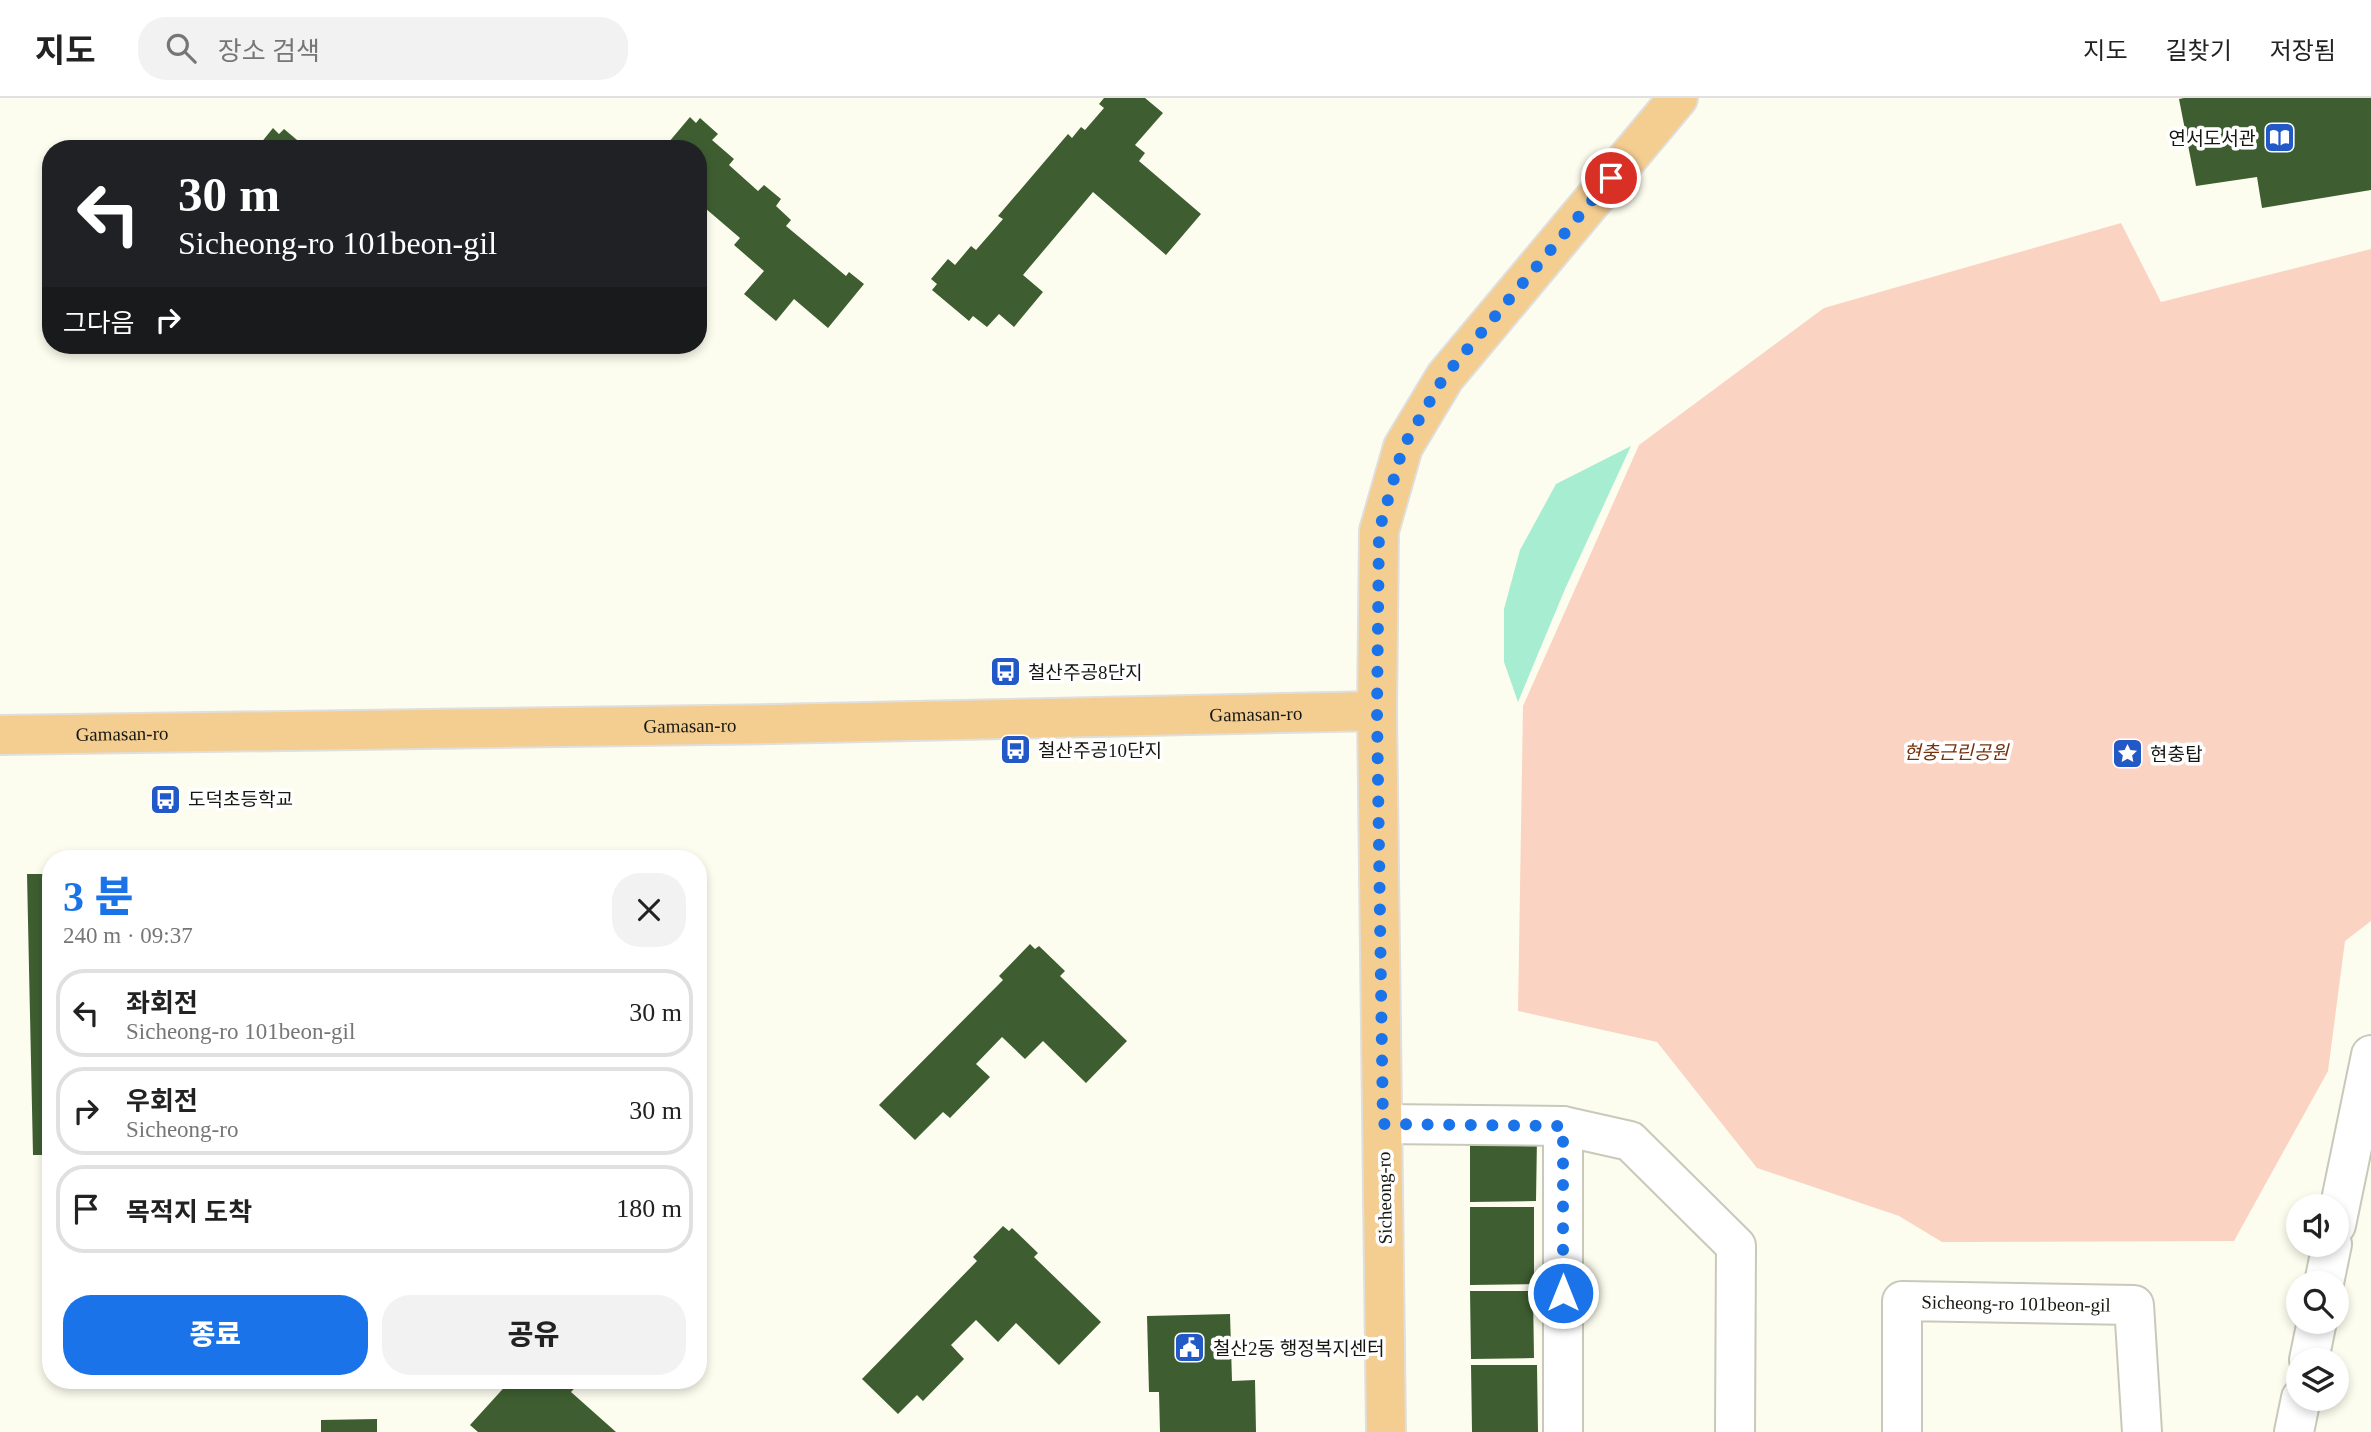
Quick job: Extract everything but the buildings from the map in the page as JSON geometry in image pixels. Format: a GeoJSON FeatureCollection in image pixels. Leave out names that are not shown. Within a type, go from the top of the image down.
{"type":"FeatureCollection","features":[{"type":"Feature","properties":{"kind":"main road","name":"Sicheong-ro"},"geometry":{"type":"LineString","coordinates":[[1386,1432],[1377,711],[1379,531],[1403,447],[1444,377],[1678,98]]}},
{"type":"Feature","properties":{"kind":"main road","name":"Gamasan-ro"},"geometry":{"type":"LineString","coordinates":[[0,735],[773,724],[1377,711]]}},
{"type":"Feature","properties":{"kind":"street"},"geometry":{"type":"LineString","coordinates":[[2342,1194],[2371,1055]]}},
{"type":"Feature","properties":{"kind":"street"},"geometry":{"type":"LineString","coordinates":[[1383,1124],[1563,1126],[1630,1141],[1736,1246],[1735,1432]]}},
{"type":"Feature","properties":{"kind":"street"},"geometry":{"type":"LineString","coordinates":[[1563,1126],[1563,1432]]}},
{"type":"Feature","properties":{"kind":"street","name":"Sicheong-ro 101beon-gil"},"geometry":{"type":"LineString","coordinates":[[1902,1432],[1902,1301],[2134,1305],[2143,1432]]}},
{"type":"Feature","properties":{"kind":"street"},"geometry":{"type":"LineString","coordinates":[[2294,1432],[2298,1411]]}},
{"type":"Feature","properties":{"kind":"green space","name":"현충근린공원"},"geometry":{"type":"Polygon","coordinates":[[[2121,223],[2161,302],[2371,249],[2371,921],[2345,941],[2328,1071],[2234,1241],[1942,1242],[1899,1216],[1757,1168],[1657,1042],[1518,1011],[1523,706],[1639,445],[1824,308],[2121,223]]]}},
{"type":"Feature","properties":{"kind":"shaded area"},"geometry":{"type":"Polygon","coordinates":[[[1631,446],[1565,589],[1518,702],[1504,662],[1504,609],[1520,550],[1556,484],[1631,446]]]}},
{"type":"Feature","properties":{"kind":"place","name":"연서도서관"},"geometry":{"type":"Point","coordinates":[2279,138]}},
{"type":"Feature","properties":{"kind":"place","name":"철산주공8단지"},"geometry":{"type":"Point","coordinates":[1005,672]}},
{"type":"Feature","properties":{"kind":"place","name":"철산주공10단지"},"geometry":{"type":"Point","coordinates":[1015,750]}},
{"type":"Feature","properties":{"kind":"place","name":"현충탑"},"geometry":{"type":"Point","coordinates":[2127,754]}},
{"type":"Feature","properties":{"kind":"place","name":"도덕초등학교"},"geometry":{"type":"Point","coordinates":[165,799]}},
{"type":"Feature","properties":{"kind":"place","name":"철산2동 행정복지센터"},"geometry":{"type":"Point","coordinates":[1190,1348]}},
{"type":"Feature","properties":{"kind":"route"},"geometry":{"type":"LineString","coordinates":[[1563,1293],[1563,1126],[1383,1124],[1377,711],[1379,531],[1403,447],[1444,377],[1611,178]]}}]}
